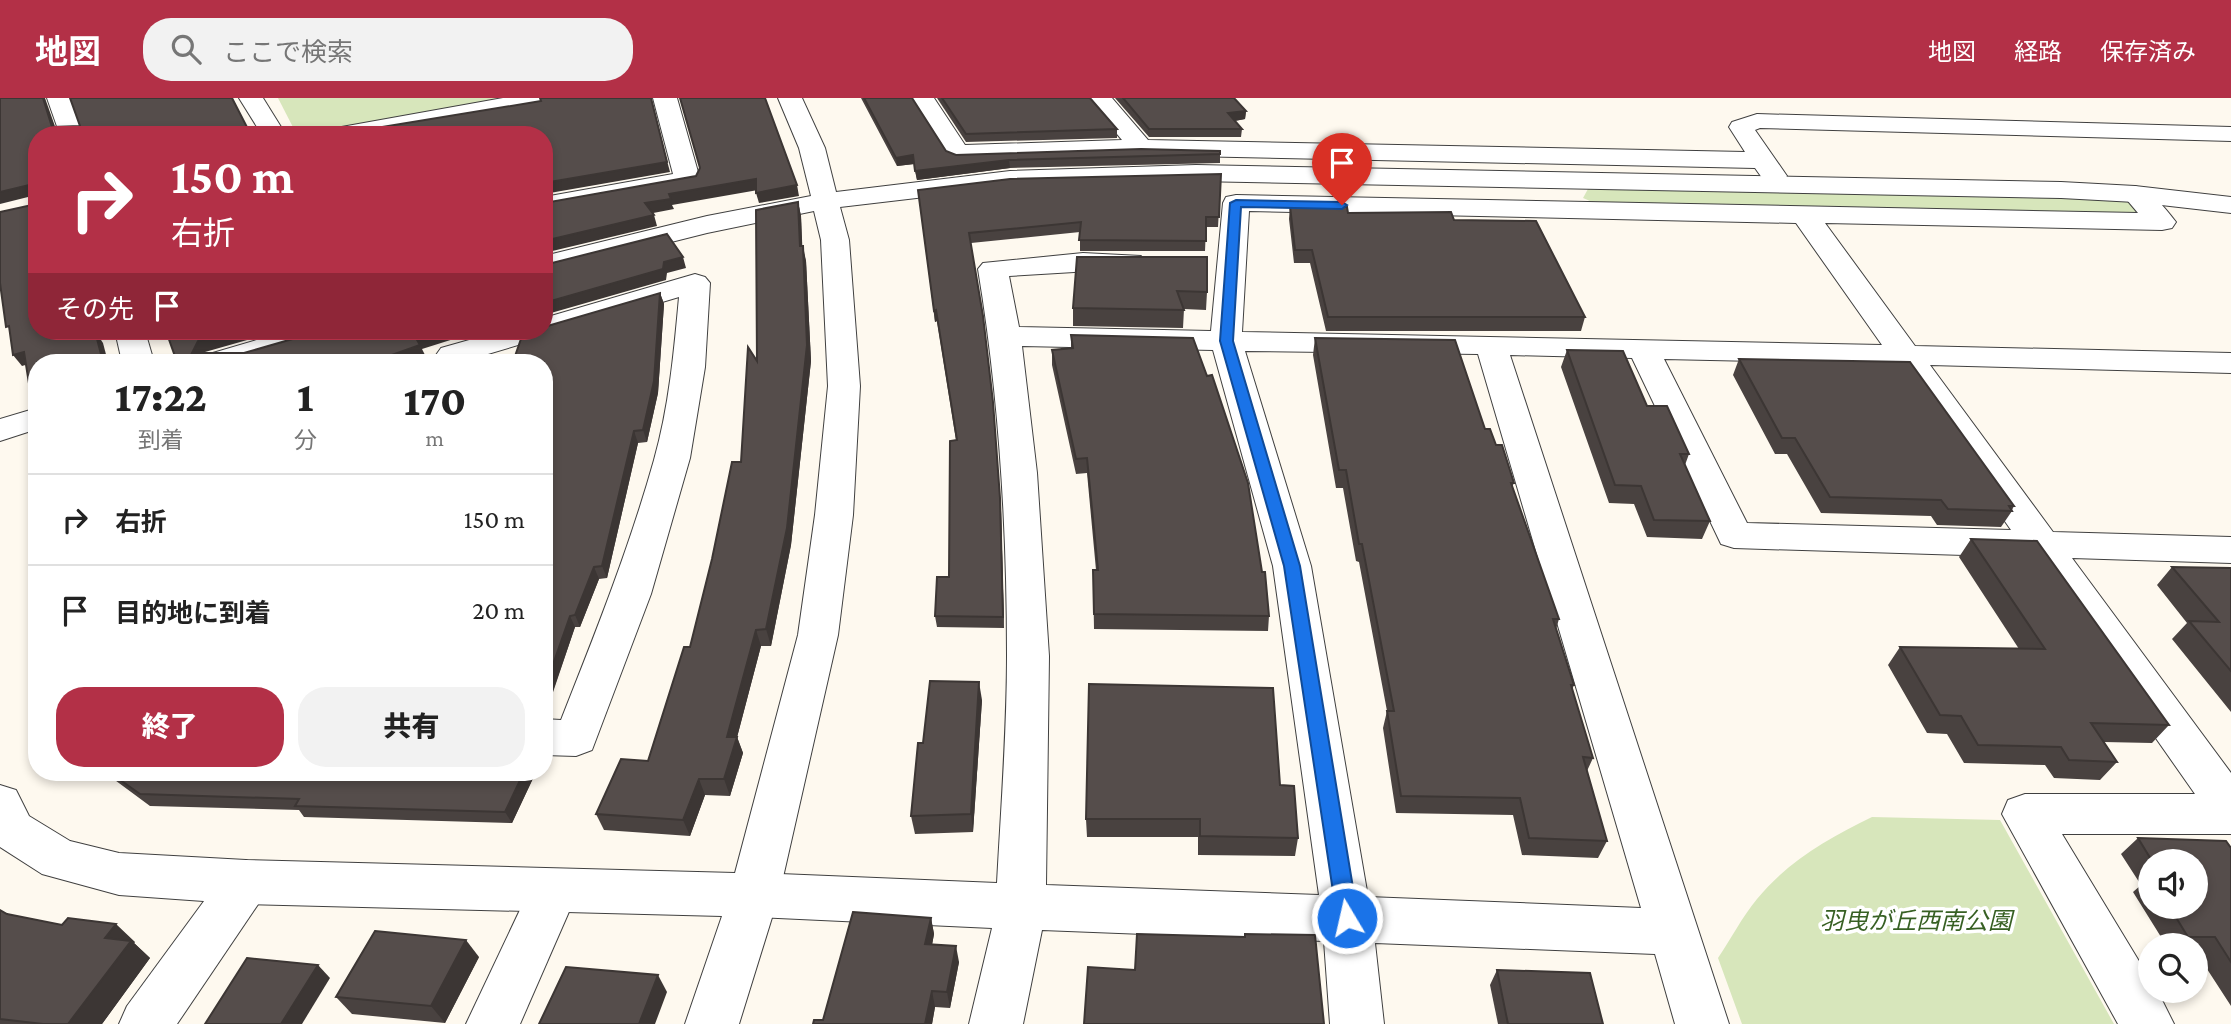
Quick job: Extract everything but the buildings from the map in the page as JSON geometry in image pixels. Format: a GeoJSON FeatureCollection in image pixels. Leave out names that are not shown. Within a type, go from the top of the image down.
{"type":"FeatureCollection","features":[{"type":"Feature","properties":{"kind":"street"},"geometry":{"type":"LineString","coordinates":[[59,98],[69,126]]}},
{"type":"Feature","properties":{"kind":"street"},"geometry":{"type":"LineString","coordinates":[[251,98],[268,126]]}},
{"type":"Feature","properties":{"kind":"street"},"geometry":{"type":"LineString","coordinates":[[386,126],[543,98]]}},
{"type":"Feature","properties":{"kind":"street"},"geometry":{"type":"LineString","coordinates":[[553,203],[687,179],[665,98]]}},
{"type":"Feature","properties":{"kind":"street"},"geometry":{"type":"LineString","coordinates":[[712,1024],[754,895],[818,635],[834,515],[844,373],[835,240],[812,148],[790,98]]}},
{"type":"Feature","properties":{"kind":"street"},"geometry":{"type":"LineString","coordinates":[[922,98],[958,153],[1141,147],[1762,160]]}},
{"type":"Feature","properties":{"kind":"street"},"geometry":{"type":"LineString","coordinates":[[1098,98],[1141,147]]}},
{"type":"Feature","properties":{"kind":"street"},"geometry":{"type":"LineString","coordinates":[[485,108],[489,126]]}},
{"type":"Feature","properties":{"kind":"street"},"geometry":{"type":"LineString","coordinates":[[1781,185],[1741,127],[1757,121],[2231,134]]}},
{"type":"Feature","properties":{"kind":"street"},"geometry":{"type":"LineString","coordinates":[[553,263],[676,229],[827,201],[982,181],[1076,175],[1196,173],[2134,194],[2231,205]]}},
{"type":"Feature","properties":{"kind":"street"},"geometry":{"type":"LineString","coordinates":[[1569,181],[1579,210]]}},
{"type":"Feature","properties":{"kind":"street"},"geometry":{"type":"LineString","coordinates":[[1357,1024],[1347,918],[1292,566],[1226,341],[1236,203],[2162,222],[2134,194]]}},
{"type":"Feature","properties":{"kind":"street"},"geometry":{"type":"LineString","coordinates":[[1804,214],[1908,355],[2041,546],[2231,809]]}},
{"type":"Feature","properties":{"kind":"street"},"geometry":{"type":"LineString","coordinates":[[996,1024],[1021,908],[1028,656],[1019,473],[1005,336],[993,269],[1083,262],[1233,262]]}},
{"type":"Feature","properties":{"kind":"street"},"geometry":{"type":"LineString","coordinates":[[553,325],[695,283],[689,367],[672,458],[631,594],[576,738],[553,737]]}},
{"type":"Feature","properties":{"kind":"street"},"geometry":{"type":"LineString","coordinates":[[1005,336],[2231,363]]}},
{"type":"Feature","properties":{"kind":"street"},"geometry":{"type":"LineString","coordinates":[[243,354],[289,340]]}},
{"type":"Feature","properties":{"kind":"street"},"geometry":{"type":"LineString","coordinates":[[467,354],[508,340]]}},
{"type":"Feature","properties":{"kind":"street"},"geometry":{"type":"LineString","coordinates":[[1491,345],[1702,1024]]}},
{"type":"Feature","properties":{"kind":"street"},"geometry":{"type":"LineString","coordinates":[[1643,348],[1734,535],[2231,550]]}},
{"type":"Feature","properties":{"kind":"street"},"geometry":{"type":"LineString","coordinates":[[0,430],[28,421]]}},
{"type":"Feature","properties":{"kind":"street"},"geometry":{"type":"LineString","coordinates":[[0,804],[12,830],[59,859],[119,874],[246,881],[754,895],[1021,908],[1672,932]]}},
{"type":"Feature","properties":{"kind":"street"},"geometry":{"type":"LineString","coordinates":[[2147,1024],[2025,814],[2231,814]]}},
{"type":"Feature","properties":{"kind":"street"},"geometry":{"type":"LineString","coordinates":[[146,1024],[246,881]]}},
{"type":"Feature","properties":{"kind":"street"},"geometry":{"type":"LineString","coordinates":[[493,1024],[553,891]]}},
{"type":"Feature","properties":{"kind":"green space"},"geometry":{"type":"Polygon","coordinates":[[[278,98],[513,98],[353,126],[292,126],[278,98]]]}},
{"type":"Feature","properties":{"kind":"green space"},"geometry":{"type":"Polygon","coordinates":[[[1588,189],[2120,199],[2138,207],[2140,215],[1597,204],[1583,198],[1588,189]]]}},
{"type":"Feature","properties":{"kind":"green space","name":"羽曳が丘西南公園"},"geometry":{"type":"Polygon","coordinates":[[[1872,817],[2000,820],[2114,1024],[1742,1024],[1718,958],[1746,913],[1769,885],[1796,862],[1840,833],[1872,817]]]}},
{"type":"Feature","properties":{"kind":"route"},"geometry":{"type":"LineString","coordinates":[[1342,205],[1236,203],[1226,341],[1292,566],[1347,918]]}}]}
